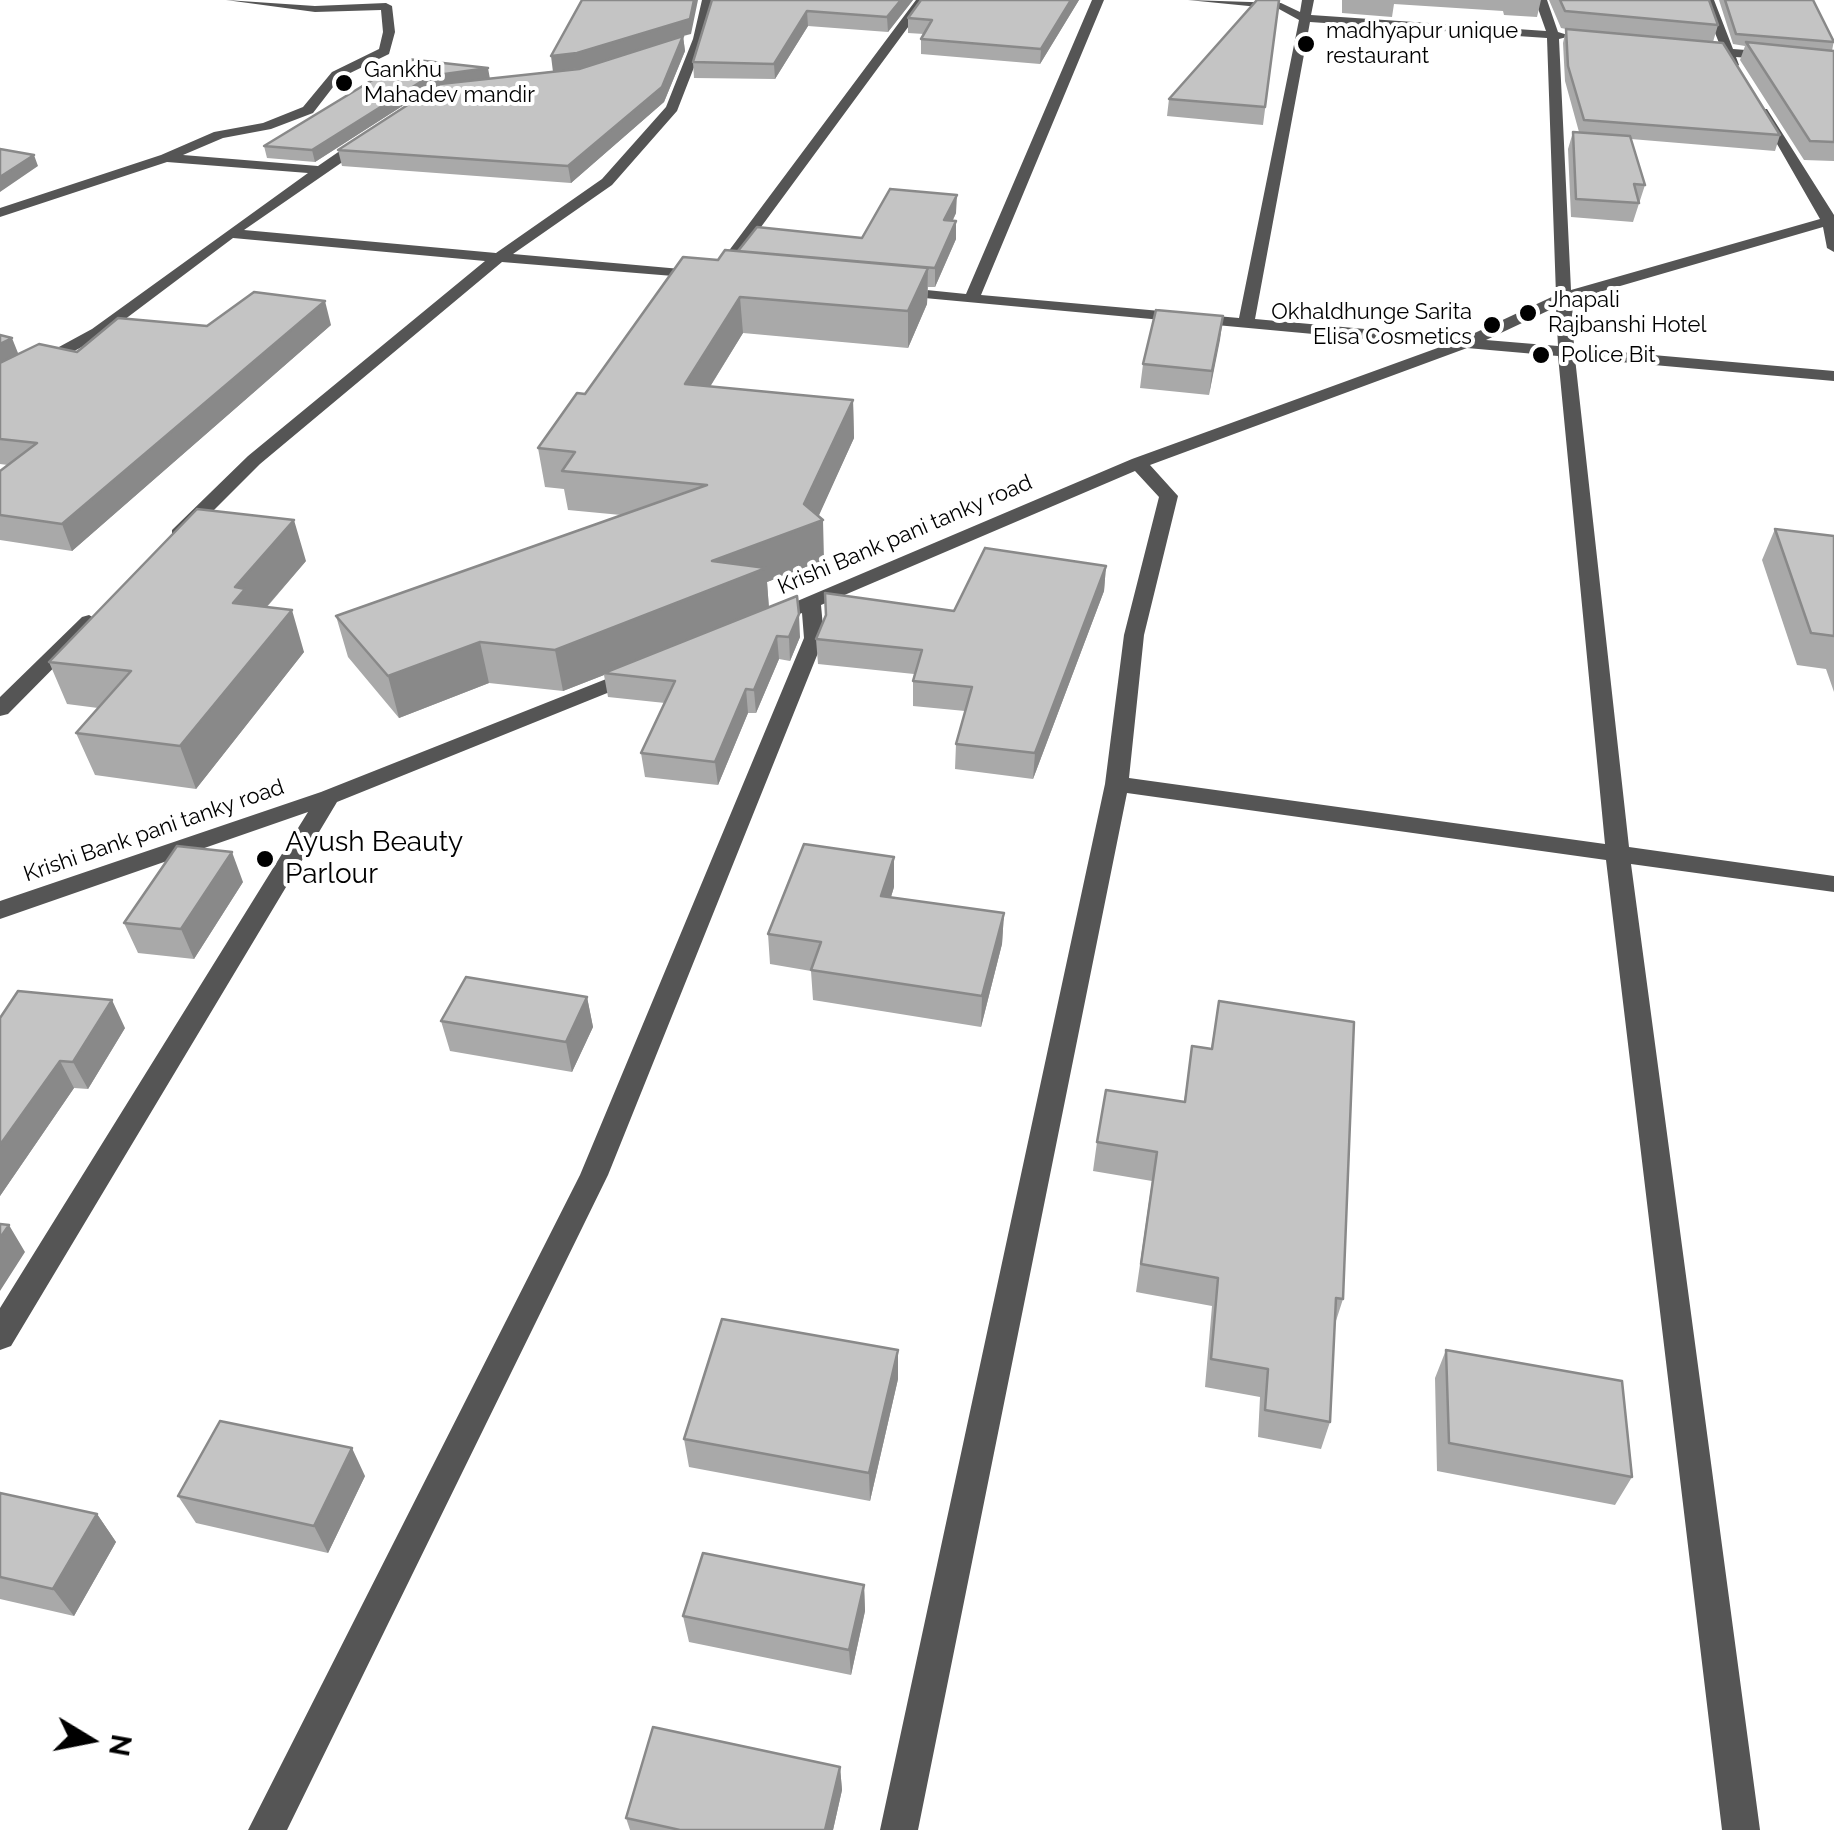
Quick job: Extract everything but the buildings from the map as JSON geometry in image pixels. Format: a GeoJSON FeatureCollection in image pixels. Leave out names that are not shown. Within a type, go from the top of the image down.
{"type":"FeatureCollection","features":[{"type":"Feature","properties":{"kind":"street"},"geometry":{"type":"LineString","coordinates":[[0,213],[166,158],[219,135],[266,126],[308,110],[336,75],[385,51],[389,32],[386,6],[315,10],[232,0]]}},
{"type":"Feature","properties":{"kind":"street"},"geometry":{"type":"LineString","coordinates":[[170,543],[254,460],[498,258],[607,182],[672,108],[691,41],[708,0]]}},
{"type":"Feature","properties":{"kind":"street"},"geometry":{"type":"LineString","coordinates":[[717,277],[922,0]]}},
{"type":"Feature","properties":{"kind":"street"},"geometry":{"type":"LineString","coordinates":[[972,298],[1098,0]]}},
{"type":"Feature","properties":{"kind":"street"},"geometry":{"type":"LineString","coordinates":[[1194,0],[1281,6],[1304,18],[1572,37]]}},
{"type":"Feature","properties":{"kind":"street"},"geometry":{"type":"LineString","coordinates":[[1246,322],[1308,0]]}},
{"type":"Feature","properties":{"kind":"street"},"geometry":{"type":"LineString","coordinates":[[1541,0],[1553,35],[1566,354],[1618,856],[1741,1830]]}},
{"type":"Feature","properties":{"kind":"street"},"geometry":{"type":"LineString","coordinates":[[1708,0],[1726,52],[1746,86]]}},
{"type":"Feature","properties":{"kind":"street"},"geometry":{"type":"LineString","coordinates":[[1687,49],[1834,62]]}},
{"type":"Feature","properties":{"kind":"street"},"geometry":{"type":"LineString","coordinates":[[1756,103],[1831,220],[1834,248]]}},
{"type":"Feature","properties":{"kind":"street"},"geometry":{"type":"LineString","coordinates":[[0,386],[98,332],[230,233],[378,132]]}},
{"type":"Feature","properties":{"kind":"street"},"geometry":{"type":"LineString","coordinates":[[166,158],[319,170]]}},
{"type":"Feature","properties":{"kind":"street","name":"Krishi Bank pani tanky road"},"geometry":{"type":"LineString","coordinates":[[758,624],[1138,463],[1466,343],[1564,297],[1831,220]]}},
{"type":"Feature","properties":{"kind":"street"},"geometry":{"type":"LineString","coordinates":[[230,233],[736,279]]}},
{"type":"Feature","properties":{"kind":"street"},"geometry":{"type":"LineString","coordinates":[[874,290],[1834,376]]}},
{"type":"Feature","properties":{"kind":"street"},"geometry":{"type":"LineString","coordinates":[[899,1830],[1117,784],[1134,635],[1169,496],[1138,463]]}},
{"type":"Feature","properties":{"kind":"street"},"geometry":{"type":"LineString","coordinates":[[267,1830],[594,1175],[814,638],[812,603]]}},
{"type":"Feature","properties":{"kind":"street"},"geometry":{"type":"LineString","coordinates":[[0,709],[99,612]]}},
{"type":"Feature","properties":{"kind":"street","name":"Krishi Bank pani tanky road"},"geometry":{"type":"LineString","coordinates":[[0,910],[329,797],[651,668]]}},
{"type":"Feature","properties":{"kind":"street"},"geometry":{"type":"LineString","coordinates":[[1117,784],[1834,884]]}},
{"type":"Feature","properties":{"kind":"street"},"geometry":{"type":"LineString","coordinates":[[0,1336],[329,797]]}},
{"type":"Feature","properties":{"kind":"place","name":"madhyapur unique restaurant"},"geometry":{"type":"Point","coordinates":[1306,44]}},
{"type":"Feature","properties":{"kind":"place","name":"Gankhu Mahadev mandir"},"geometry":{"type":"Point","coordinates":[344,83]}},
{"type":"Feature","properties":{"kind":"place","name":"Jhapali Rajbanshi Hotel"},"geometry":{"type":"Point","coordinates":[1528,313]}},
{"type":"Feature","properties":{"kind":"place","name":"Okhaldhunge Sarita Elisa Cosmetics"},"geometry":{"type":"Point","coordinates":[1492,325]}},
{"type":"Feature","properties":{"kind":"place","name":"Police Bit"},"geometry":{"type":"Point","coordinates":[1541,355]}},
{"type":"Feature","properties":{"kind":"place","name":"Ayush Beauty Parlour"},"geometry":{"type":"Point","coordinates":[265,859]}}]}
